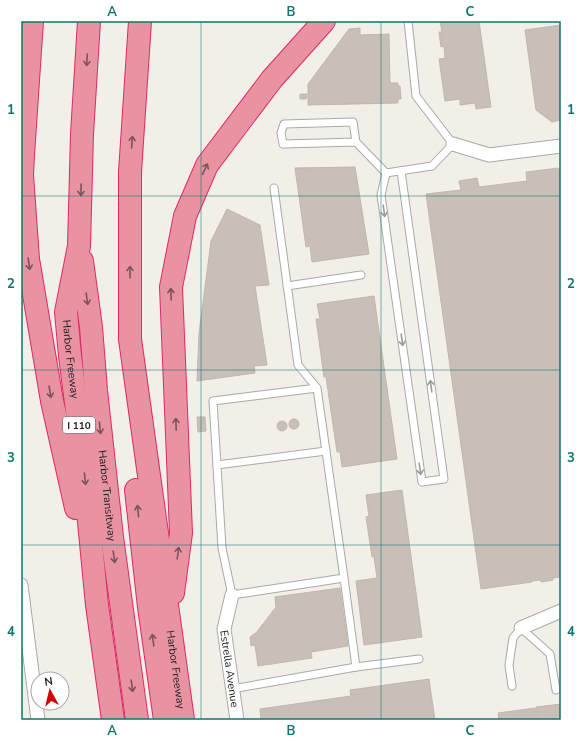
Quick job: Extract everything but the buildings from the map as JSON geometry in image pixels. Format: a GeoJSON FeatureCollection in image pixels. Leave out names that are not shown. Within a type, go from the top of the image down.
{"type":"FeatureCollection","features":[{"type":"Feature","properties":{"kind":"highway"},"geometry":{"type":"LineString","coordinates":[[32,21],[22,175],[28,259],[52,401],[97,605]]}},
{"type":"Feature","properties":{"kind":"highway","name":"Harbor Freeway"},"geometry":{"type":"LineString","coordinates":[[89,21],[82,134],[80,246],[66,312],[82,450],[97,605],[113,720]]}},
{"type":"Feature","properties":{"kind":"highway","name":"Harbor Freeway"},"geometry":{"type":"LineString","coordinates":[[140,21],[130,172],[130,339],[183,720]]}},
{"type":"Feature","properties":{"kind":"highway"},"geometry":{"type":"LineString","coordinates":[[169,620],[181,533],[171,287],[185,216],[207,165],[272,79],[324,21]]}},
{"type":"Feature","properties":{"kind":"highway","name":"Harbor Transitway"},"geometry":{"type":"LineString","coordinates":[[80,246],[91,327],[96,390],[112,537],[137,720]]}},
{"type":"Feature","properties":{"kind":"highway"},"geometry":{"type":"LineString","coordinates":[[130,339],[130,434],[149,607],[164,720]]}},
{"type":"Feature","properties":{"kind":"street"},"geometry":{"type":"LineString","coordinates":[[453,144],[489,155],[561,146]]}},
{"type":"Feature","properties":{"kind":"street"},"geometry":{"type":"LineString","coordinates":[[21,585],[27,684],[38,720]]}},
{"type":"Feature","properties":{"kind":"street","name":"Estrella Avenue"},"geometry":{"type":"LineString","coordinates":[[232,595],[224,629],[237,720]]}},
{"type":"Feature","properties":{"kind":"street"},"geometry":{"type":"LineString","coordinates":[[521,628],[561,612]]}},
{"type":"Feature","properties":{"kind":"lane"},"geometry":{"type":"LineString","coordinates":[[386,173],[432,166],[453,144],[416,96],[408,21]]}},
{"type":"Feature","properties":{"kind":"lane"},"geometry":{"type":"LineString","coordinates":[[356,142],[283,144],[281,133],[284,124],[353,122],[356,142],[386,173]]}},
{"type":"Feature","properties":{"kind":"lane"},"geometry":{"type":"LineString","coordinates":[[386,173],[381,195],[422,482],[444,479],[401,171]]}},
{"type":"Feature","properties":{"kind":"lane"},"geometry":{"type":"LineString","coordinates":[[274,188],[298,365],[317,388],[356,667]]}},
{"type":"Feature","properties":{"kind":"lane"},"geometry":{"type":"LineString","coordinates":[[287,286],[361,275]]}},
{"type":"Feature","properties":{"kind":"lane"},"geometry":{"type":"LineString","coordinates":[[317,388],[213,401],[222,548],[232,595],[344,578]]}},
{"type":"Feature","properties":{"kind":"lane"},"geometry":{"type":"LineString","coordinates":[[217,465],[326,451]]}},
{"type":"Feature","properties":{"kind":"lane"},"geometry":{"type":"LineString","coordinates":[[512,686],[509,665],[513,638],[521,628],[550,654],[556,690]]}},
{"type":"Feature","properties":{"kind":"lane"},"geometry":{"type":"LineString","coordinates":[[232,689],[356,667],[419,658]]}}]}
